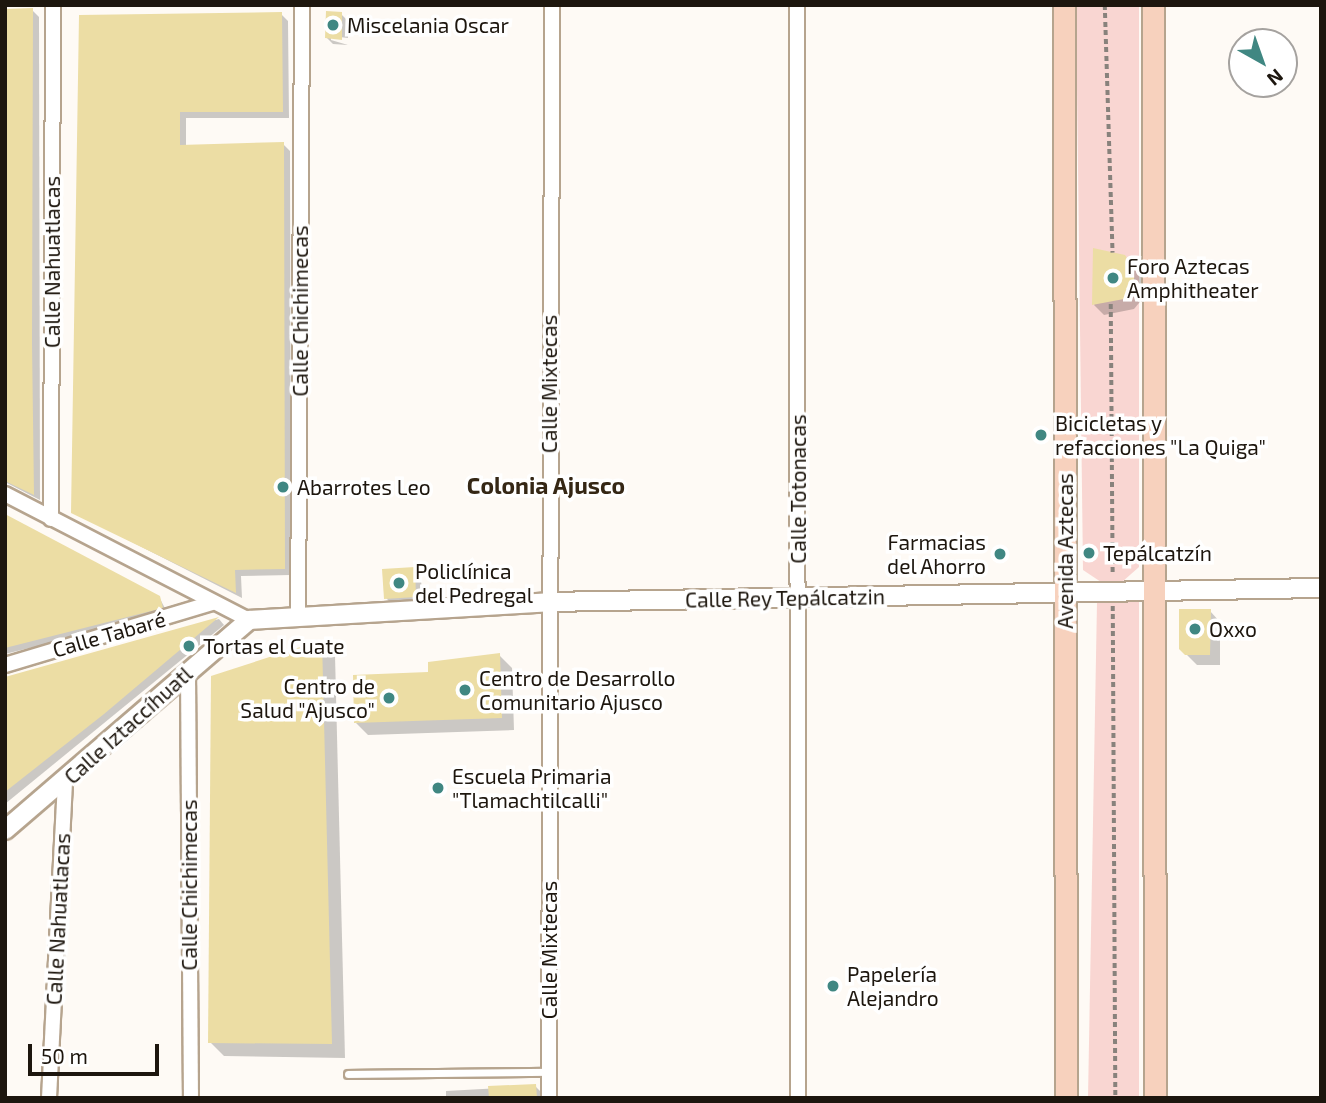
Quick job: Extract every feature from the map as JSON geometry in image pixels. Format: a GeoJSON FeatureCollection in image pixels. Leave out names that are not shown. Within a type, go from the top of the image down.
{"type":"FeatureCollection","features":[{"type":"Feature","properties":{"kind":"main road","name":"Avenida Aztecas"},"geometry":{"type":"LineString","coordinates":[[1064,5],[1066,1098]]}},
{"type":"Feature","properties":{"kind":"main road"},"geometry":{"type":"LineString","coordinates":[[1153,5],[1155,1098]]}},
{"type":"Feature","properties":{"kind":"street","name":"Calle Nahuatlacas"},"geometry":{"type":"LineString","coordinates":[[51,519],[53,5]]}},
{"type":"Feature","properties":{"kind":"street","name":"Calle Chichimecas"},"geometry":{"type":"LineString","coordinates":[[298,616],[302,5]]}},
{"type":"Feature","properties":{"kind":"street","name":"Calle Mixtecas"},"geometry":{"type":"LineString","coordinates":[[549,1098],[548,602],[552,5]]}},
{"type":"Feature","properties":{"kind":"street","name":"Calle Totonacas"},"geometry":{"type":"LineString","coordinates":[[797,5],[798,1098]]}},
{"type":"Feature","properties":{"kind":"street"},"geometry":{"type":"LineString","coordinates":[[5,494],[249,620]]}},
{"type":"Feature","properties":{"kind":"street","name":"Calle Rey Tepálcatzin"},"geometry":{"type":"LineString","coordinates":[[249,620],[548,602],[798,597],[1066,596],[1113,592],[1321,588]]}},
{"type":"Feature","properties":{"kind":"street","name":"Calle Tabaré"},"geometry":{"type":"LineString","coordinates":[[5,665],[212,603]]}},
{"type":"Feature","properties":{"kind":"street","name":"Calle Iztaccíhuatl"},"geometry":{"type":"LineString","coordinates":[[5,830],[249,620]]}},
{"type":"Feature","properties":{"kind":"street","name":"Calle Chichimecas"},"geometry":{"type":"LineString","coordinates":[[188,672],[191,1098]]}},
{"type":"Feature","properties":{"kind":"street","name":"Calle Nahuatlacas"},"geometry":{"type":"LineString","coordinates":[[49,1098],[65,781]]}},
{"type":"Feature","properties":{"kind":"lane"},"geometry":{"type":"LineString","coordinates":[[348,1074],[549,1072]]}},
{"type":"Feature","properties":{"kind":"path"},"geometry":{"type":"LineString","coordinates":[[1105,5],[1113,253]]}},
{"type":"Feature","properties":{"kind":"path"},"geometry":{"type":"LineString","coordinates":[[1111,304],[1116,1098]]}},
{"type":"Feature","properties":{"kind":"shaded area"},"geometry":{"type":"Polygon","coordinates":[[[1076,7],[1139,7],[1139,567],[1113,590],[1083,570],[1076,7]]]}},
{"type":"Feature","properties":{"kind":"shaded area"},"geometry":{"type":"Polygon","coordinates":[[[1113,593],[1139,593],[1139,1098],[1088,1098],[1097,602],[1113,593]]]}},
{"type":"Feature","properties":{"kind":"building"},"geometry":{"type":"Polygon","coordinates":[[[33,8],[34,495],[5,481],[5,9],[33,8]]]}},
{"type":"Feature","properties":{"kind":"building","name":"Miscelania Oscar"},"geometry":{"type":"Polygon","coordinates":[[[326,11],[342,12],[342,40],[325,38],[326,11]]]}},
{"type":"Feature","properties":{"kind":"building"},"geometry":{"type":"Polygon","coordinates":[[[282,12],[283,112],[180,112],[180,145],[284,142],[285,569],[235,570],[236,593],[71,513],[79,15],[282,12]]]}},
{"type":"Feature","properties":{"kind":"building","name":"Foro Aztecas Amphitheater"},"geometry":{"type":"Polygon","coordinates":[[[1093,248],[1125,255],[1134,269],[1134,287],[1124,299],[1092,305],[1093,248]]]}},
{"type":"Feature","properties":{"kind":"building"},"geometry":{"type":"Polygon","coordinates":[[[5,514],[160,596],[163,608],[5,648],[5,514]]]}},
{"type":"Feature","properties":{"kind":"building","name":"Policlínica del Pedregal"},"geometry":{"type":"Polygon","coordinates":[[[415,567],[416,597],[384,599],[382,569],[415,567]]]}},
{"type":"Feature","properties":{"kind":"building","name":"Oxxo"},"geometry":{"type":"Polygon","coordinates":[[[1179,609],[1211,609],[1210,655],[1185,655],[1179,649],[1179,609]]]}},
{"type":"Feature","properties":{"kind":"building"},"geometry":{"type":"Polygon","coordinates":[[[219,617],[104,714],[5,792],[5,677],[219,617]]]}},
{"type":"Feature","properties":{"kind":"building"},"geometry":{"type":"Polygon","coordinates":[[[322,640],[332,1044],[208,1043],[211,676],[322,640]]]}},
{"type":"Feature","properties":{"kind":"building"},"geometry":{"type":"Polygon","coordinates":[[[500,653],[502,718],[354,723],[353,675],[428,672],[428,662],[500,653]]]}},
{"type":"Feature","properties":{"kind":"building"},"geometry":{"type":"Polygon","coordinates":[[[536,1084],[537,1098],[489,1098],[488,1086],[536,1084]]]}},
{"type":"Feature","properties":{"kind":"place","name":"Miscelania Oscar"},"geometry":{"type":"Point","coordinates":[333,25]}},
{"type":"Feature","properties":{"kind":"place","name":"Foro Aztecas Amphitheater"},"geometry":{"type":"Point","coordinates":[1113,278]}},
{"type":"Feature","properties":{"kind":"place","name":"Bicicletas y refacciones \"La Quiga\""},"geometry":{"type":"Point","coordinates":[1041,435]}},
{"type":"Feature","properties":{"kind":"place","name":"Abarrotes Leo"},"geometry":{"type":"Point","coordinates":[283,487]}},
{"type":"Feature","properties":{"kind":"place","name":"Tepálcatzín"},"geometry":{"type":"Point","coordinates":[1089,553]}},
{"type":"Feature","properties":{"kind":"place","name":"Farmacias del Ahorro"},"geometry":{"type":"Point","coordinates":[1000,554]}},
{"type":"Feature","properties":{"kind":"place","name":"Policlínica del Pedregal"},"geometry":{"type":"Point","coordinates":[399,583]}},
{"type":"Feature","properties":{"kind":"place","name":"Oxxo"},"geometry":{"type":"Point","coordinates":[1195,629]}},
{"type":"Feature","properties":{"kind":"place","name":"Tortas el Cuate"},"geometry":{"type":"Point","coordinates":[189,646]}},
{"type":"Feature","properties":{"kind":"place","name":"Centro de Desarrollo Comunitario Ajusco"},"geometry":{"type":"Point","coordinates":[465,690]}},
{"type":"Feature","properties":{"kind":"place","name":"Centro de Salud \"Ajusco\""},"geometry":{"type":"Point","coordinates":[389,698]}},
{"type":"Feature","properties":{"kind":"place","name":"Escuela Primaria \"Tlamachtilcalli\""},"geometry":{"type":"Point","coordinates":[438,788]}},
{"type":"Feature","properties":{"kind":"place","name":"Papelería Alejandro"},"geometry":{"type":"Point","coordinates":[833,986]}},
{"type":"Feature","properties":{"kind":"district","name":"Colonia Ajusco"},"geometry":{"type":"Point","coordinates":[546,485]}}]}
